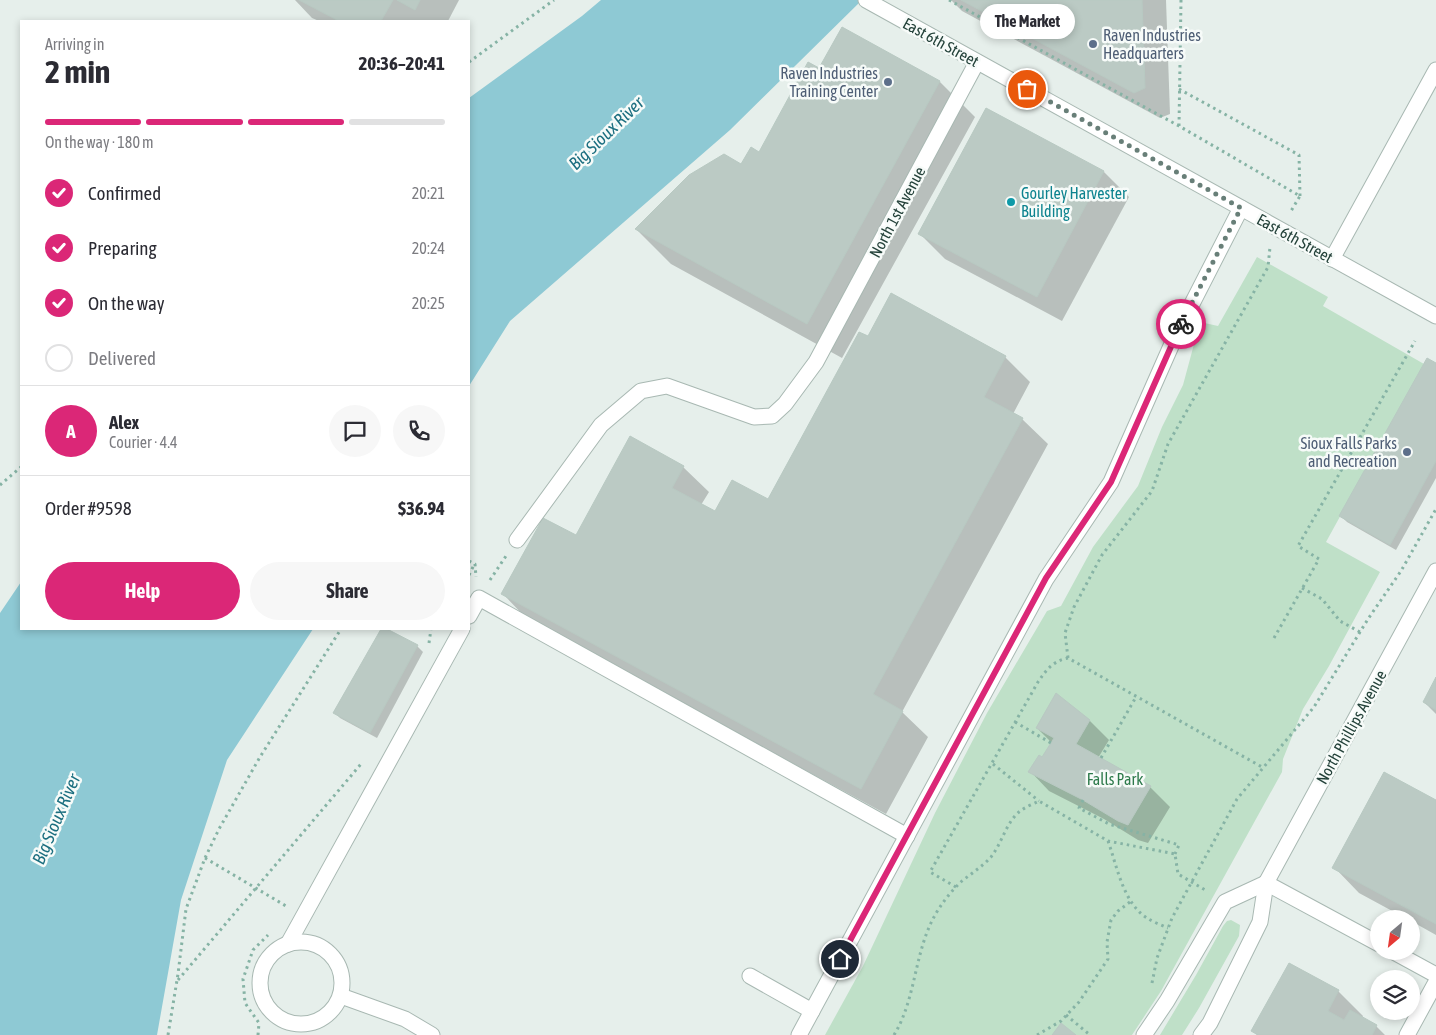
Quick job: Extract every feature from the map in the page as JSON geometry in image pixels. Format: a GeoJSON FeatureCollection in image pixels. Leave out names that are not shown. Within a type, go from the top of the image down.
{"type":"FeatureCollection","features":[{"type":"Feature","properties":{"kind":"street","name":"East 6th Street"},"geometry":{"type":"LineString","coordinates":[[866,0],[1436,316]]}},
{"type":"Feature","properties":{"kind":"street","name":"North 1st Avenue"},"geometry":{"type":"LineString","coordinates":[[517,540],[601,425],[641,392],[667,386],[754,417],[772,416],[785,404],[816,362],[977,62]]}},
{"type":"Feature","properties":{"kind":"street"},"geometry":{"type":"LineString","coordinates":[[1332,259],[1436,70]]}},
{"type":"Feature","properties":{"kind":"street"},"geometry":{"type":"LineString","coordinates":[[799,1035],[1046,578],[1111,482],[1175,337],[1241,208]]}},
{"type":"Feature","properties":{"kind":"street","name":"North Phillips Avenue"},"geometry":{"type":"LineString","coordinates":[[1201,1035],[1210,1023],[1260,922],[1266,883],[1436,571]]}},
{"type":"Feature","properties":{"kind":"street"},"geometry":{"type":"LineString","coordinates":[[470,614],[479,598],[906,836]]}},
{"type":"Feature","properties":{"kind":"street"},"geometry":{"type":"LineString","coordinates":[[288,944],[461,630]]}},
{"type":"Feature","properties":{"kind":"street"},"geometry":{"type":"LineString","coordinates":[[1144,1035],[1167,1001],[1226,902],[1266,883],[1370,939]]}},
{"type":"Feature","properties":{"kind":"street"},"geometry":{"type":"LineString","coordinates":[[302,942],[314,944],[325,950],[334,959],[340,971],[342,983],[341,996],[334,1008],[324,1018],[311,1023],[297,1024],[284,1021],[272,1013],[264,1002],[260,988],[261,974],[266,961],[275,951],[288,944],[302,942]]}},
{"type":"Feature","properties":{"kind":"street"},"geometry":{"type":"LineString","coordinates":[[1408,960],[1436,975]]}},
{"type":"Feature","properties":{"kind":"street"},"geometry":{"type":"LineString","coordinates":[[750,976],[812,1011]]}},
{"type":"Feature","properties":{"kind":"street"},"geometry":{"type":"LineString","coordinates":[[1407,1035],[1436,982]]}},
{"type":"Feature","properties":{"kind":"street"},"geometry":{"type":"LineString","coordinates":[[341,996],[405,1019],[432,1035]]}},
{"type":"Feature","properties":{"kind":"path"},"geometry":{"type":"LineString","coordinates":[[470,61],[554,0]]}},
{"type":"Feature","properties":{"kind":"path"},"geometry":{"type":"LineString","coordinates":[[949,0],[1179,126],[1300,196]]}},
{"type":"Feature","properties":{"kind":"path"},"geometry":{"type":"LineString","coordinates":[[1179,126],[1181,0]]}},
{"type":"Feature","properties":{"kind":"path"},"geometry":{"type":"LineString","coordinates":[[1068,658],[1065,633],[1074,607],[1102,555],[1152,491],[1168,444],[1268,267],[1270,247],[1300,196],[1300,155],[1179,89]]}},
{"type":"Feature","properties":{"kind":"path"},"geometry":{"type":"LineString","coordinates":[[1274,638],[1319,559],[1298,546],[1415,341]]}},
{"type":"Feature","properties":{"kind":"path"},"geometry":{"type":"LineString","coordinates":[[0,485],[20,468]]}},
{"type":"Feature","properties":{"kind":"path"},"geometry":{"type":"LineString","coordinates":[[1151,986],[1156,958],[1168,928],[1237,799],[1262,767],[1286,743],[1314,707],[1360,632],[1401,571],[1436,508]]}},
{"type":"Feature","properties":{"kind":"path"},"geometry":{"type":"LineString","coordinates":[[479,598],[517,540]]}},
{"type":"Feature","properties":{"kind":"path"},"geometry":{"type":"LineString","coordinates":[[470,573],[475,564]]}},
{"type":"Feature","properties":{"kind":"path"},"geometry":{"type":"LineString","coordinates":[[1302,588],[1322,599],[1340,621],[1360,632]]}},
{"type":"Feature","properties":{"kind":"path"},"geometry":{"type":"LineString","coordinates":[[168,1035],[186,909],[205,858],[219,829],[260,757],[340,630]]}},
{"type":"Feature","properties":{"kind":"path"},"geometry":{"type":"LineString","coordinates":[[428,648],[432,630]]}},
{"type":"Feature","properties":{"kind":"path"},"geometry":{"type":"LineString","coordinates":[[956,887],[930,872],[1038,682],[1048,668],[1058,660],[1068,658],[1262,767]]}},
{"type":"Feature","properties":{"kind":"path"},"geometry":{"type":"LineString","coordinates":[[1101,758],[1136,696]]}},
{"type":"Feature","properties":{"kind":"path"},"geometry":{"type":"LineString","coordinates":[[1015,722],[1051,743]]}},
{"type":"Feature","properties":{"kind":"path"},"geometry":{"type":"LineString","coordinates":[[177,981],[366,758]]}},
{"type":"Feature","properties":{"kind":"path"},"geometry":{"type":"LineString","coordinates":[[993,763],[1039,801],[1108,841],[1175,854]]}},
{"type":"Feature","properties":{"kind":"path"},"geometry":{"type":"LineString","coordinates":[[1083,800],[1079,808],[1108,824],[1179,845],[1175,854],[1178,874],[1214,896]]}},
{"type":"Feature","properties":{"kind":"path"},"geometry":{"type":"LineString","coordinates":[[894,1035],[901,1024],[909,1002],[919,956],[934,917],[946,898],[956,887],[990,858],[1013,818],[1020,811],[1039,801]]}},
{"type":"Feature","properties":{"kind":"path"},"geometry":{"type":"LineString","coordinates":[[1108,841],[1124,890],[1130,902],[1146,917],[1168,928]]}},
{"type":"Feature","properties":{"kind":"path"},"geometry":{"type":"LineString","coordinates":[[205,858],[286,906]]}},
{"type":"Feature","properties":{"kind":"path"},"geometry":{"type":"LineString","coordinates":[[1037,1035],[1061,1021],[1079,1002],[1108,959],[1107,942],[1111,920],[1118,911],[1130,902]]}},
{"type":"Feature","properties":{"kind":"path"},"geometry":{"type":"LineString","coordinates":[[1066,1015],[1090,1035]]}},
{"type":"Feature","properties":{"kind":"green space","name":"Falls Park"},"geometry":{"type":"Polygon","coordinates":[[[1257,257],[1328,297],[1323,306],[1424,364],[1326,542],[1380,572],[1329,666],[1303,709],[1283,759],[1282,772],[1161,991],[1132,1035],[825,1035],[863,966],[935,813],[987,713],[1047,611],[1061,606],[1093,547],[1138,486],[1162,427],[1183,385],[1200,322],[1218,326],[1257,257]]]}},
{"type":"Feature","properties":{"kind":"green space"},"geometry":{"type":"Polygon","coordinates":[[[1231,920],[1240,925],[1239,936],[1199,1008],[1182,1035],[1160,1035],[1223,926],[1227,921],[1231,920]]]}},
{"type":"Feature","properties":{"kind":"water","name":"Big Sioux River"},"geometry":{"type":"Polygon","coordinates":[[[601,0],[862,0],[730,130],[510,321],[470,384],[470,97],[582,16],[601,0]]]}},
{"type":"Feature","properties":{"kind":"water","name":"Big Sioux River"},"geometry":{"type":"Polygon","coordinates":[[[20,583],[20,630],[312,630],[227,760],[181,900],[157,1035],[0,1035],[0,613],[20,583]]]}},
{"type":"Feature","properties":{"kind":"building"},"geometry":{"type":"Polygon","coordinates":[[[299,0],[393,0],[382,20],[337,20],[299,0]]]}},
{"type":"Feature","properties":{"kind":"building"},"geometry":{"type":"Polygon","coordinates":[[[397,0],[420,0],[415,10],[397,0]]]}},
{"type":"Feature","properties":{"kind":"building","name":"Raven Industries Headquarters"},"geometry":{"type":"Polygon","coordinates":[[[961,0],[1142,0],[1145,88],[1134,93],[961,0]]]}},
{"type":"Feature","properties":{"kind":"building"},"geometry":{"type":"Polygon","coordinates":[[[842,27],[940,81],[807,324],[635,229],[689,175],[724,154],[741,164],[751,147],[759,152],[808,62],[819,68],[842,27]]]}},
{"type":"Feature","properties":{"kind":"building","name":"Gourley Harvester Building"},"geometry":{"type":"Polygon","coordinates":[[[986,108],[1104,171],[1037,297],[918,234],[986,108]]]}},
{"type":"Feature","properties":{"kind":"building"},"geometry":{"type":"Polygon","coordinates":[[[891,293],[1006,356],[984,397],[1023,418],[873,694],[903,711],[861,789],[501,594],[543,518],[576,535],[630,436],[684,466],[672,488],[715,511],[732,480],[768,499],[859,332],[868,336],[891,293]]]}},
{"type":"Feature","properties":{"kind":"building"},"geometry":{"type":"Polygon","coordinates":[[[1427,358],[1436,363],[1436,461],[1390,545],[1339,516],[1427,358]]]}},
{"type":"Feature","properties":{"kind":"building"},"geometry":{"type":"Polygon","coordinates":[[[380,630],[389,630],[418,645],[370,733],[333,713],[380,630]]]}},
{"type":"Feature","properties":{"kind":"building"},"geometry":{"type":"Polygon","coordinates":[[[1436,677],[1436,710],[1423,702],[1436,677]]]}},
{"type":"Feature","properties":{"kind":"building"},"geometry":{"type":"Polygon","coordinates":[[[1056,693],[1090,720],[1076,744],[1151,786],[1128,825],[1028,772],[1039,755],[1042,757],[1054,738],[1036,728],[1056,693]]]}},
{"type":"Feature","properties":{"kind":"building"},"geometry":{"type":"Polygon","coordinates":[[[1384,772],[1436,800],[1436,924],[1420,915],[1420,910],[1410,910],[1332,868],[1384,772]]]}},
{"type":"Feature","properties":{"kind":"building"},"geometry":{"type":"Polygon","coordinates":[[[1289,963],[1339,990],[1328,1011],[1344,1020],[1350,1010],[1377,1025],[1372,1035],[1258,1035],[1251,1031],[1289,963]]]}},
{"type":"Feature","properties":{"kind":"building"},"geometry":{"type":"Polygon","coordinates":[[[1061,1023],[1076,1035],[1052,1035],[1061,1023]]]}},
{"type":"Feature","properties":{"kind":"way so far"},"geometry":{"type":"LineString","coordinates":[[1027,89],[1241,208],[1181,324]]}},
{"type":"Feature","properties":{"kind":"place","name":"Raven Industries Headquarters"},"geometry":{"type":"Point","coordinates":[1093,44]}},
{"type":"Feature","properties":{"kind":"place","name":"Raven Industries Training Center"},"geometry":{"type":"Point","coordinates":[888,82]}},
{"type":"Feature","properties":{"kind":"place","name":"The Market"},"geometry":{"type":"Point","coordinates":[1027,89]}},
{"type":"Feature","properties":{"kind":"place","name":"Gourley Harvester Building"},"geometry":{"type":"Point","coordinates":[1011,202]}},
{"type":"Feature","properties":{"kind":"place","name":"Sioux Falls Parks and Recreation"},"geometry":{"type":"Point","coordinates":[1407,452]}},
{"type":"Feature","properties":{"kind":"route"},"geometry":{"type":"LineString","coordinates":[[840,959],[1046,578],[1111,482],[1181,324]]}}]}
